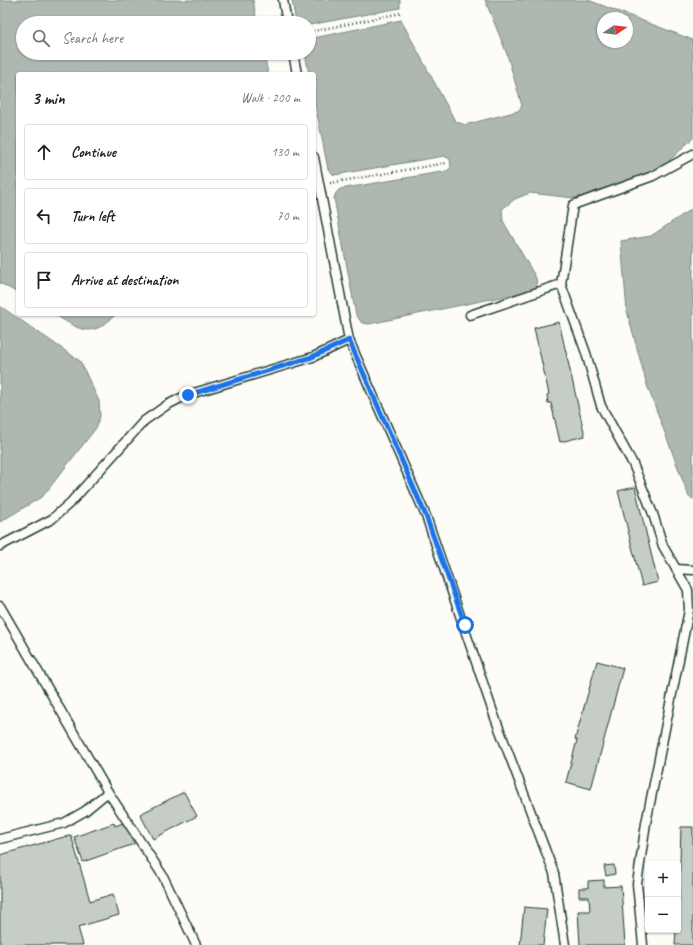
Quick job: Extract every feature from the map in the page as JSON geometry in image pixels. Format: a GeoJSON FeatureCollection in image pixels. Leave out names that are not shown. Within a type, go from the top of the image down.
{"type":"FeatureCollection","features":[{"type":"Feature","properties":{"kind":"lane"},"geometry":{"type":"LineString","coordinates":[[283,0],[286,16]]}},
{"type":"Feature","properties":{"kind":"lane"},"geometry":{"type":"LineString","coordinates":[[294,60],[297,72]]}},
{"type":"Feature","properties":{"kind":"lane"},"geometry":{"type":"LineString","coordinates":[[643,945],[637,884],[646,822],[689,610],[688,590],[663,546],[653,514],[633,464],[601,406],[586,353],[561,284],[573,205],[653,176],[693,154]]}},
{"type":"Feature","properties":{"kind":"lane"},"geometry":{"type":"LineString","coordinates":[[316,166],[349,340],[426,516],[494,715],[554,873],[565,945]]}},
{"type":"Feature","properties":{"kind":"lane"},"geometry":{"type":"LineString","coordinates":[[470,315],[561,284]]}},
{"type":"Feature","properties":{"kind":"lane"},"geometry":{"type":"LineString","coordinates":[[0,546],[52,519],[71,502],[144,421],[167,406],[188,395],[312,357],[349,340]]}},
{"type":"Feature","properties":{"kind":"lane"},"geometry":{"type":"LineString","coordinates":[[676,568],[693,570]]}},
{"type":"Feature","properties":{"kind":"lane"},"geometry":{"type":"LineString","coordinates":[[0,606],[108,792],[163,876],[196,945]]}},
{"type":"Feature","properties":{"kind":"lane"},"geometry":{"type":"LineString","coordinates":[[0,839],[64,823],[86,811],[108,792]]}},
{"type":"Feature","properties":{"kind":"path"},"geometry":{"type":"LineString","coordinates":[[316,31],[401,13]]}},
{"type":"Feature","properties":{"kind":"path"},"geometry":{"type":"LineString","coordinates":[[320,185],[446,163]]}},
{"type":"Feature","properties":{"kind":"shaded area"},"geometry":{"type":"Polygon","coordinates":[[[0,0],[253,0],[256,16],[16,16],[16,60],[265,60],[268,72],[16,72],[16,292],[0,283],[0,0]]]}},
{"type":"Feature","properties":{"kind":"shaded area"},"geometry":{"type":"Polygon","coordinates":[[[292,0],[400,0],[400,8],[316,24],[316,16],[295,16],[292,0]]]}},
{"type":"Feature","properties":{"kind":"shaded area"},"geometry":{"type":"Polygon","coordinates":[[[485,0],[588,0],[620,12],[597,12],[597,48],[633,48],[633,17],[693,40],[693,138],[667,163],[645,176],[595,194],[574,198],[530,193],[515,199],[502,209],[503,221],[536,278],[537,287],[530,291],[369,324],[362,323],[356,315],[334,198],[336,193],[340,189],[447,171],[451,167],[450,159],[444,156],[334,175],[328,169],[316,108],[316,72],[309,72],[306,60],[316,60],[316,38],[401,20],[455,121],[465,125],[518,111],[522,106],[507,54],[485,0]]]}},
{"type":"Feature","properties":{"kind":"shaded area"},"geometry":{"type":"Polygon","coordinates":[[[693,208],[693,499],[689,497],[647,385],[627,311],[621,241],[651,236],[693,208]]]}},
{"type":"Feature","properties":{"kind":"shaded area"},"geometry":{"type":"Polygon","coordinates":[[[0,306],[80,361],[99,401],[100,416],[96,428],[43,496],[0,522],[0,306]]]}},
{"type":"Feature","properties":{"kind":"shaded area"},"geometry":{"type":"Polygon","coordinates":[[[57,316],[114,316],[107,322],[92,330],[78,328],[57,316]]]}},
{"type":"Feature","properties":{"kind":"building"},"geometry":{"type":"Polygon","coordinates":[[[559,322],[585,436],[560,442],[551,403],[548,403],[547,395],[549,394],[534,328],[559,322]]]}},
{"type":"Feature","properties":{"kind":"building"},"geometry":{"type":"Polygon","coordinates":[[[635,487],[658,582],[642,586],[618,491],[635,487]]]}},
{"type":"Feature","properties":{"kind":"building"},"geometry":{"type":"Polygon","coordinates":[[[597,661],[623,668],[591,789],[566,782],[577,740],[575,739],[597,661]]]}},
{"type":"Feature","properties":{"kind":"building"},"geometry":{"type":"Polygon","coordinates":[[[184,792],[197,816],[153,839],[140,814],[184,792]]]}},
{"type":"Feature","properties":{"kind":"building"},"geometry":{"type":"Polygon","coordinates":[[[126,822],[134,844],[83,862],[74,837],[114,823],[115,826],[126,822]]]}},
{"type":"Feature","properties":{"kind":"building"},"geometry":{"type":"Polygon","coordinates":[[[681,827],[693,827],[693,945],[675,945],[676,933],[681,933],[681,827]]]}},
{"type":"Feature","properties":{"kind":"building"},"geometry":{"type":"Polygon","coordinates":[[[71,835],[90,901],[113,894],[119,915],[78,927],[83,945],[0,945],[0,855],[71,835]]]}},
{"type":"Feature","properties":{"kind":"building"},"geometry":{"type":"Polygon","coordinates":[[[614,865],[615,874],[606,876],[604,866],[614,865]]]}},
{"type":"Feature","properties":{"kind":"building"},"geometry":{"type":"Polygon","coordinates":[[[604,880],[604,887],[621,886],[625,945],[580,945],[578,911],[590,911],[589,897],[579,897],[579,888],[588,888],[588,881],[604,880]]]}},
{"type":"Feature","properties":{"kind":"building"},"geometry":{"type":"Polygon","coordinates":[[[524,907],[547,909],[543,945],[520,945],[524,907]]]}},
{"type":"Feature","properties":{"kind":"route"},"geometry":{"type":"LineString","coordinates":[[188,395],[312,357],[349,340],[426,516],[465,625]]}}]}
